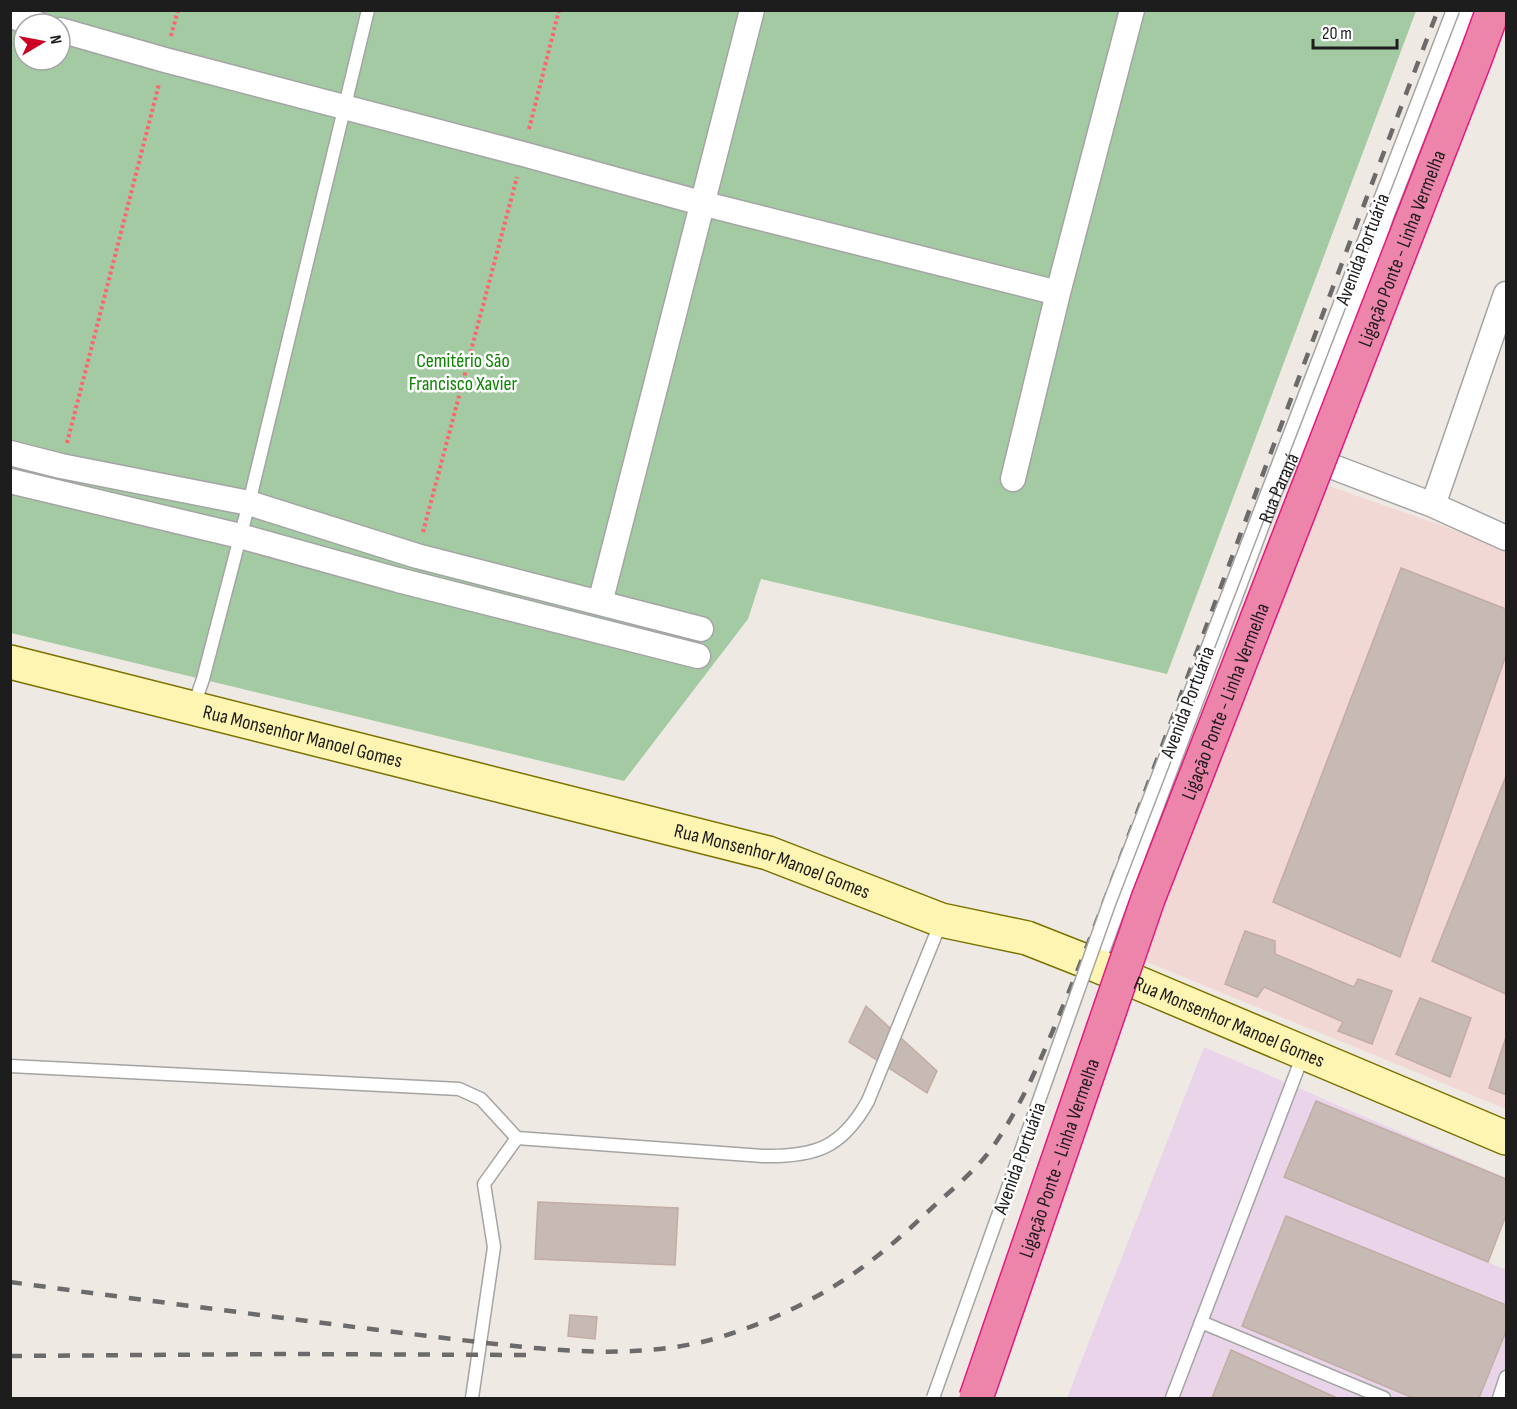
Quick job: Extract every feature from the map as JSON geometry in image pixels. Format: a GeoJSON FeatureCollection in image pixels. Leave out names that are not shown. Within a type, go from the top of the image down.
{"type":"FeatureCollection","features":[{"type":"Feature","properties":{"kind":"highway","name":"Ligação Ponte - Linha Vermelha"},"geometry":{"type":"LineString","coordinates":[[976,1398],[1148,899],[1493,10]]}},
{"type":"Feature","properties":{"kind":"street"},"geometry":{"type":"LineString","coordinates":[[600,603],[752,10]]}},
{"type":"Feature","properties":{"kind":"street"},"geometry":{"type":"LineString","coordinates":[[1013,479],[1058,293],[1132,10]]}},
{"type":"Feature","properties":{"kind":"street","name":"Rua Paraná"},"geometry":{"type":"LineString","coordinates":[[1294,452],[1310,405],[1349,313],[1382,213],[1462,10]]}},
{"type":"Feature","properties":{"kind":"street"},"geometry":{"type":"LineString","coordinates":[[72,33],[701,203],[1058,293]]}},
{"type":"Feature","properties":{"kind":"street"},"geometry":{"type":"LineString","coordinates":[[1433,505],[1506,294]]}},
{"type":"Feature","properties":{"kind":"street"},"geometry":{"type":"LineString","coordinates":[[1294,452],[1433,505],[1506,538]]}},
{"type":"Feature","properties":{"kind":"street"},"geometry":{"type":"LineString","coordinates":[[10,453],[62,466],[249,503],[417,556],[701,629]]}},
{"type":"Feature","properties":{"kind":"street"},"geometry":{"type":"LineString","coordinates":[[10,481],[240,536],[398,580],[698,656]]}},
{"type":"Feature","properties":{"kind":"street","name":"Rua Monsenhor Manoel Gomes"},"geometry":{"type":"LineString","coordinates":[[10,662],[768,853],[941,920],[1027,938],[1506,1138]]}},
{"type":"Feature","properties":{"kind":"lane"},"geometry":{"type":"LineString","coordinates":[[193,708],[203,679],[249,503],[368,10]]}},
{"type":"Feature","properties":{"kind":"lane","name":"Avenida Portuária"},"geometry":{"type":"LineString","coordinates":[[933,1398],[1110,901],[1453,10]]}},
{"type":"Feature","properties":{"kind":"lane","name":"Rua Paraná"},"geometry":{"type":"LineString","coordinates":[[1098,966],[1275,494],[1294,452]]}},
{"type":"Feature","properties":{"kind":"lane"},"geometry":{"type":"LineString","coordinates":[[10,1066],[459,1089],[480,1099],[517,1138],[787,1156],[808,1153],[828,1146],[847,1132],[859,1118],[868,1101],[941,920]]}},
{"type":"Feature","properties":{"kind":"lane"},"geometry":{"type":"LineString","coordinates":[[1172,1398],[1303,1053]]}},
{"type":"Feature","properties":{"kind":"lane"},"geometry":{"type":"LineString","coordinates":[[472,1398],[494,1247],[484,1184],[517,1138]]}},
{"type":"Feature","properties":{"kind":"lane"},"geometry":{"type":"LineString","coordinates":[[1201,1322],[1384,1398]]}},
{"type":"Feature","properties":{"kind":"lane"},"geometry":{"type":"LineString","coordinates":[[1499,1398],[1506,1377]]}},
{"type":"Feature","properties":{"kind":"path"},"geometry":{"type":"LineString","coordinates":[[62,466],[178,10]]}},
{"type":"Feature","properties":{"kind":"path"},"geometry":{"type":"LineString","coordinates":[[417,556],[559,10]]}},
{"type":"Feature","properties":{"kind":"shaded area"},"geometry":{"type":"Polygon","coordinates":[[[1312,480],[1506,548],[1506,1109],[1125,953],[1312,480]]]}},
{"type":"Feature","properties":{"kind":"shaded area"},"geometry":{"type":"Polygon","coordinates":[[[1204,1047],[1506,1178],[1506,1215],[1488,1262],[1506,1270],[1506,1398],[1067,1398],[1204,1047]]]}},
{"type":"Feature","properties":{"kind":"green space","name":"Cemitério São Francisco Xavier"},"geometry":{"type":"Polygon","coordinates":[[[11,11],[1416,11],[1167,674],[761,579],[748,619],[624,781],[11,633],[11,11]]]}},
{"type":"Feature","properties":{"kind":"building"},"geometry":{"type":"Polygon","coordinates":[[[1401,568],[1506,609],[1506,655],[1400,957],[1273,902],[1401,568]]]}},
{"type":"Feature","properties":{"kind":"building"},"geometry":{"type":"Polygon","coordinates":[[[1506,776],[1506,994],[1432,961],[1506,776]]]}},
{"type":"Feature","properties":{"kind":"building"},"geometry":{"type":"Polygon","coordinates":[[[1245,931],[1275,941],[1275,954],[1354,987],[1358,979],[1392,991],[1372,1044],[1338,1031],[1343,1022],[1264,987],[1257,997],[1225,984],[1245,931]]]}},
{"type":"Feature","properties":{"kind":"building"},"geometry":{"type":"Polygon","coordinates":[[[1420,998],[1471,1018],[1450,1077],[1396,1054],[1420,998]]]}},
{"type":"Feature","properties":{"kind":"building"},"geometry":{"type":"Polygon","coordinates":[[[866,1006],[937,1071],[927,1093],[849,1042],[866,1006]]]}},
{"type":"Feature","properties":{"kind":"building"},"geometry":{"type":"Polygon","coordinates":[[[1506,1037],[1506,1095],[1489,1088],[1506,1037]]]}},
{"type":"Feature","properties":{"kind":"building"},"geometry":{"type":"Polygon","coordinates":[[[1316,1101],[1506,1179],[1506,1215],[1488,1262],[1284,1177],[1316,1101]]]}},
{"type":"Feature","properties":{"kind":"building"},"geometry":{"type":"Polygon","coordinates":[[[538,1202],[678,1208],[675,1265],[535,1259],[538,1202]]]}},
{"type":"Feature","properties":{"kind":"building"},"geometry":{"type":"Polygon","coordinates":[[[1286,1216],[1506,1305],[1506,1331],[1479,1398],[1413,1398],[1242,1326],[1286,1216]]]}},
{"type":"Feature","properties":{"kind":"building"},"geometry":{"type":"Polygon","coordinates":[[[570,1315],[597,1317],[595,1339],[568,1336],[570,1315]]]}},
{"type":"Feature","properties":{"kind":"building"},"geometry":{"type":"Polygon","coordinates":[[[1231,1350],[1337,1398],[1212,1398],[1231,1350]]]}},
{"type":"Feature","properties":{"kind":"railway"},"geometry":{"type":"LineString","coordinates":[[10,1282],[486,1343],[595,1352],[649,1350],[676,1347],[724,1336],[788,1311],[849,1277],[902,1235],[986,1156],[1015,1112],[1043,1054],[1104,903],[1298,379],[1438,10]]}},
{"type":"Feature","properties":{"kind":"railway"},"geometry":{"type":"LineString","coordinates":[[10,1356],[526,1355]]}}]}
